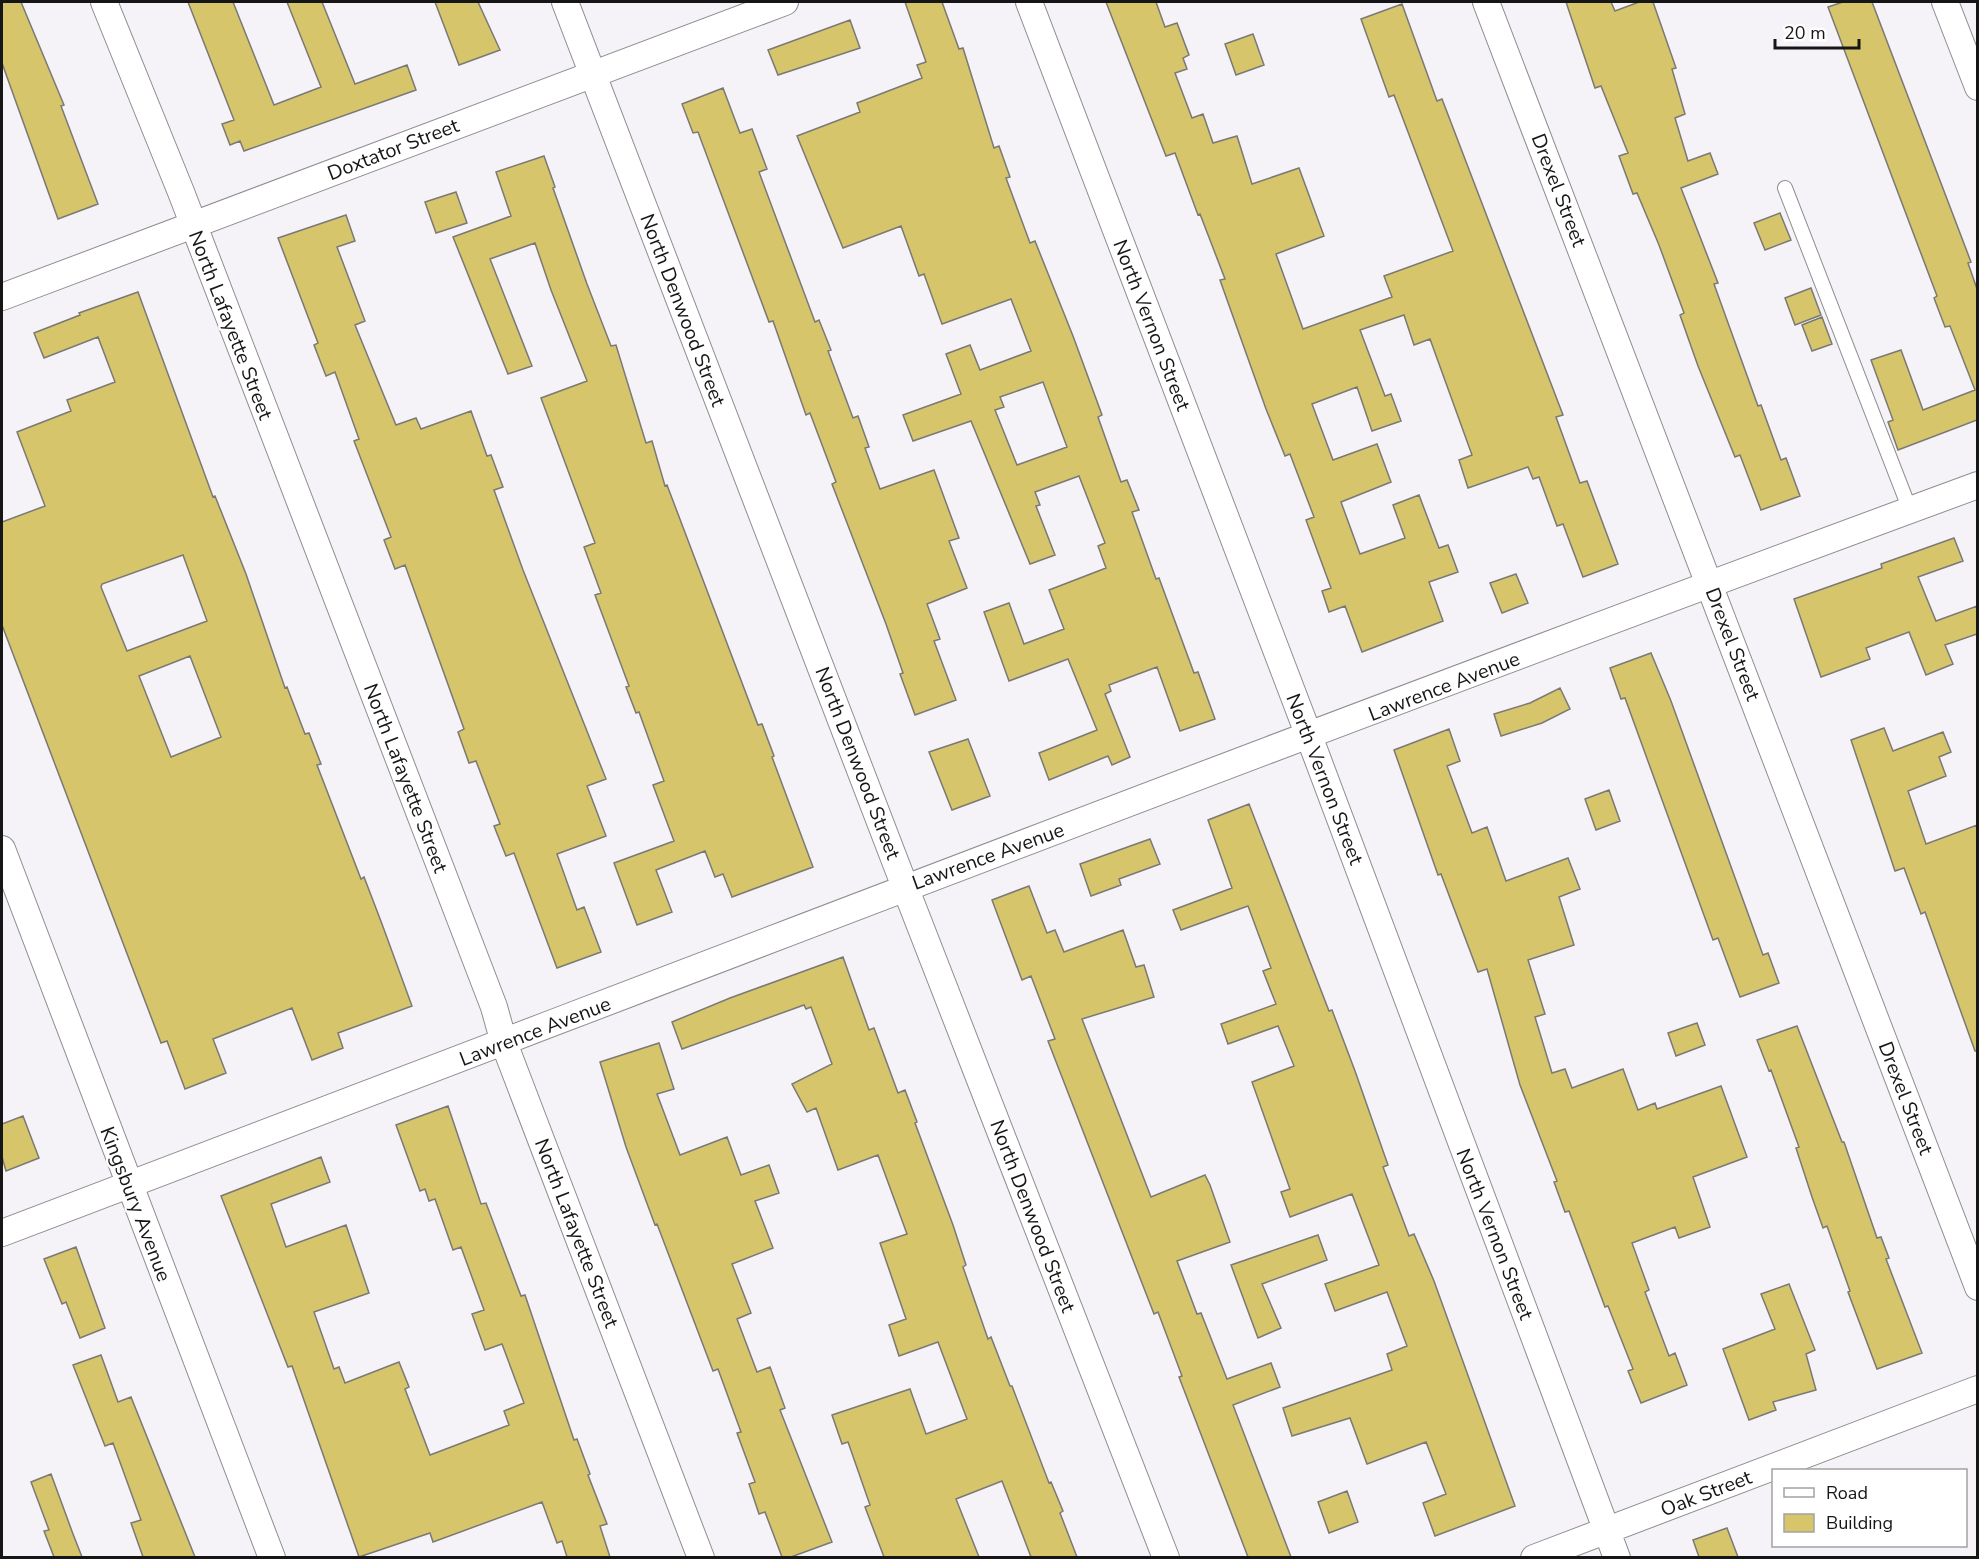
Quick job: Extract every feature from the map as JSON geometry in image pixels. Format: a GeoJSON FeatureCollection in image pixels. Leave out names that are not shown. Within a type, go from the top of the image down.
{"type":"FeatureCollection","features":[{"type":"Feature","properties":{"kind":"street","name":"North Lafayette Street"},"geometry":{"type":"LineString","coordinates":[[104,2],[494,1006],[504,1043],[701,1557]]}},
{"type":"Feature","properties":{"kind":"street","name":"North Denwood Street"},"geometry":{"type":"LineString","coordinates":[[565,2],[905,887],[1166,1557]]}},
{"type":"Feature","properties":{"kind":"street","name":"Doxtator Street"},"geometry":{"type":"LineString","coordinates":[[2,297],[785,2]]}},
{"type":"Feature","properties":{"kind":"street","name":"North Vernon Street"},"geometry":{"type":"LineString","coordinates":[[1029,2],[1309,736],[1617,1557]]}},
{"type":"Feature","properties":{"kind":"street","name":"Drexel Street"},"geometry":{"type":"LineString","coordinates":[[1486,2],[1977,1287]]}},
{"type":"Feature","properties":{"kind":"street"},"geometry":{"type":"LineString","coordinates":[[1945,2],[1977,87]]}},
{"type":"Feature","properties":{"kind":"street","name":"Lawrence Avenue"},"geometry":{"type":"LineString","coordinates":[[2,1233],[504,1043],[905,887],[1977,485]]}},
{"type":"Feature","properties":{"kind":"street","name":"Kingsbury Avenue"},"geometry":{"type":"LineString","coordinates":[[2,849],[272,1557]]}},
{"type":"Feature","properties":{"kind":"street","name":"Oak Street"},"geometry":{"type":"LineString","coordinates":[[1534,1557],[1977,1389]]}},
{"type":"Feature","properties":{"kind":"lane"},"geometry":{"type":"LineString","coordinates":[[1785,188],[1910,510]]}},
{"type":"Feature","properties":{"kind":"building"},"geometry":{"type":"Polygon","coordinates":[[[2,2],[21,2],[64,105],[61,106],[98,204],[58,219],[2,63],[2,2]]]}},
{"type":"Feature","properties":{"kind":"building"},"geometry":{"type":"Polygon","coordinates":[[[188,2],[233,2],[274,105],[321,87],[287,2],[322,2],[355,84],[407,65],[416,90],[244,151],[240,141],[230,145],[222,124],[234,120],[188,2]]]}},
{"type":"Feature","properties":{"kind":"building"},"geometry":{"type":"Polygon","coordinates":[[[435,2],[478,2],[500,50],[459,65],[435,2]]]}},
{"type":"Feature","properties":{"kind":"building"},"geometry":{"type":"Polygon","coordinates":[[[905,2],[942,2],[959,49],[963,48],[994,148],[999,146],[1010,177],[1006,178],[1030,243],[1035,241],[1073,336],[1102,415],[1098,417],[1121,482],[1127,480],[1139,510],[1132,512],[1156,579],[1159,578],[1194,673],[1198,672],[1215,719],[1180,731],[1157,667],[1109,685],[1111,691],[1105,694],[1130,757],[1112,765],[1108,756],[1049,780],[1039,753],[1097,730],[1068,659],[1009,681],[984,612],[1009,603],[1024,644],[1064,629],[1049,590],[1106,568],[1098,546],[1105,543],[1079,476],[1035,492],[1040,505],[1036,506],[1055,555],[1030,564],[971,421],[913,441],[903,415],[961,394],[946,354],[970,345],[980,370],[1031,351],[1011,299],[942,324],[924,274],[919,276],[901,226],[843,248],[797,136],[860,112],[857,103],[922,78],[917,65],[926,62],[905,2]],[[1043,382],[1000,397],[1004,407],[995,410],[1017,465],[1067,447],[1043,382]]]}},
{"type":"Feature","properties":{"kind":"building"},"geometry":{"type":"Polygon","coordinates":[[[1106,2],[1156,2],[1165,27],[1177,23],[1189,55],[1183,58],[1187,69],[1175,73],[1192,118],[1203,114],[1213,143],[1237,136],[1252,184],[1299,168],[1324,236],[1276,254],[1303,329],[1392,297],[1384,276],[1453,251],[1394,95],[1389,97],[1361,19],[1402,4],[1437,101],[1442,99],[1563,415],[1556,417],[1580,483],[1587,481],[1618,564],[1583,577],[1563,524],[1557,526],[1539,477],[1533,479],[1528,467],[1468,488],[1459,460],[1472,455],[1430,339],[1414,345],[1404,315],[1360,330],[1385,396],[1391,394],[1401,421],[1372,431],[1357,387],[1312,404],[1333,460],[1377,444],[1391,482],[1341,502],[1360,554],[1405,538],[1393,505],[1419,495],[1439,548],[1448,545],[1458,572],[1429,582],[1443,621],[1362,652],[1345,606],[1329,612],[1322,591],[1331,588],[1306,520],[1314,517],[1290,454],[1285,456],[1266,409],[1220,280],[1225,279],[1200,214],[1198,215],[1175,153],[1166,156],[1106,2]]]}},
{"type":"Feature","properties":{"kind":"building"},"geometry":{"type":"Polygon","coordinates":[[[1566,2],[1611,2],[1615,11],[1639,2],[1653,2],[1676,68],[1672,69],[1685,114],[1675,118],[1688,161],[1710,153],[1718,174],[1681,188],[1718,283],[1714,284],[1758,406],[1761,405],[1781,460],[1786,458],[1800,496],[1761,510],[1740,455],[1735,457],[1698,366],[1680,315],[1684,313],[1659,245],[1637,193],[1633,194],[1619,156],[1628,153],[1601,86],[1595,88],[1566,2]]]}},
{"type":"Feature","properties":{"kind":"building"},"geometry":{"type":"Polygon","coordinates":[[[1843,2],[1872,2],[1971,262],[1968,263],[1977,289],[1977,420],[1898,450],[1888,422],[1893,420],[1871,360],[1901,350],[1923,410],[1975,390],[1950,326],[1945,327],[1934,298],[1937,296],[1828,7],[1843,2]]]}},
{"type":"Feature","properties":{"kind":"building"},"geometry":{"type":"Polygon","coordinates":[[[850,20],[860,48],[778,75],[768,50],[850,20]]]}},
{"type":"Feature","properties":{"kind":"building"},"geometry":{"type":"Polygon","coordinates":[[[1253,34],[1264,65],[1236,75],[1225,44],[1253,34]]]}},
{"type":"Feature","properties":{"kind":"building"},"geometry":{"type":"Polygon","coordinates":[[[723,88],[740,133],[752,129],[767,169],[759,172],[815,322],[819,320],[831,350],[828,351],[853,418],[858,416],[869,447],[865,448],[880,489],[934,470],[959,538],[949,541],[967,588],[927,604],[940,639],[934,641],[956,700],[915,715],[900,674],[903,673],[886,624],[832,484],[836,482],[810,413],[806,415],[773,321],[769,322],[698,132],[693,133],[682,104],[723,88]]]}},
{"type":"Feature","properties":{"kind":"building"},"geometry":{"type":"Polygon","coordinates":[[[544,156],[587,284],[611,346],[616,345],[646,443],[652,441],[665,486],[667,485],[758,725],[762,724],[813,867],[732,897],[723,874],[715,877],[705,851],[656,870],[672,912],[637,925],[614,863],[674,841],[653,785],[664,781],[639,712],[636,713],[626,687],[629,686],[595,595],[601,593],[584,547],[595,543],[541,398],[587,381],[535,243],[490,259],[532,366],[508,374],[453,237],[511,216],[496,172],[544,156]]]}},
{"type":"Feature","properties":{"kind":"building"},"geometry":{"type":"Polygon","coordinates":[[[456,192],[467,223],[436,233],[425,202],[456,192]]]}},
{"type":"Feature","properties":{"kind":"building"},"geometry":{"type":"Polygon","coordinates":[[[1780,213],[1791,240],[1765,250],[1754,223],[1780,213]]]}},
{"type":"Feature","properties":{"kind":"building"},"geometry":{"type":"Polygon","coordinates":[[[346,215],[355,241],[337,247],[365,321],[355,325],[396,425],[416,418],[421,429],[471,411],[487,456],[491,455],[503,487],[494,490],[523,570],[606,779],[587,786],[606,836],[557,854],[577,910],[584,907],[601,952],[557,968],[514,853],[506,856],[494,826],[500,824],[476,761],[469,763],[458,732],[464,729],[405,565],[395,569],[384,540],[391,537],[354,441],[359,439],[335,372],[326,376],[314,345],[318,343],[278,238],[346,215]]]}},
{"type":"Feature","properties":{"kind":"building"},"geometry":{"type":"Polygon","coordinates":[[[1811,288],[1821,315],[1795,325],[1785,298],[1811,288]]]}},
{"type":"Feature","properties":{"kind":"building"},"geometry":{"type":"Polygon","coordinates":[[[138,292],[213,497],[215,496],[246,574],[285,688],[287,687],[305,734],[309,733],[321,764],[317,765],[361,879],[364,877],[412,1006],[338,1033],[343,1048],[312,1060],[292,1008],[213,1039],[226,1073],[185,1089],[167,1041],[161,1043],[2,625],[2,522],[45,506],[17,432],[71,411],[67,400],[115,382],[98,337],[44,358],[34,333],[80,315],[79,313],[138,292]],[[183,555],[102,584],[101,587],[127,651],[207,621],[183,555]],[[190,656],[139,676],[171,757],[221,737],[190,656]]]}},
{"type":"Feature","properties":{"kind":"building"},"geometry":{"type":"Polygon","coordinates":[[[1822,317],[1832,344],[1812,351],[1802,325],[1822,317]]]}},
{"type":"Feature","properties":{"kind":"building"},"geometry":{"type":"Polygon","coordinates":[[[1954,538],[1963,561],[1918,577],[1936,621],[1977,606],[1977,634],[1945,645],[1953,664],[1926,675],[1909,632],[1866,648],[1870,659],[1821,677],[1794,599],[1882,568],[1881,564],[1954,538]]]}},
{"type":"Feature","properties":{"kind":"building"},"geometry":{"type":"Polygon","coordinates":[[[1516,574],[1528,603],[1502,613],[1490,583],[1516,574]]]}},
{"type":"Feature","properties":{"kind":"building"},"geometry":{"type":"Polygon","coordinates":[[[1651,653],[1671,701],[1763,955],[1768,953],[1779,983],[1740,997],[1718,938],[1713,940],[1625,698],[1621,699],[1610,668],[1651,653]]]}},
{"type":"Feature","properties":{"kind":"building"},"geometry":{"type":"Polygon","coordinates":[[[1560,688],[1570,709],[1542,723],[1501,736],[1494,714],[1530,703],[1560,688]]]}},
{"type":"Feature","properties":{"kind":"building"},"geometry":{"type":"Polygon","coordinates":[[[1884,728],[1893,751],[1943,732],[1951,752],[1939,757],[1946,776],[1908,791],[1926,844],[1977,825],[1977,1051],[1975,1051],[1925,912],[1921,914],[1904,868],[1895,871],[1851,740],[1884,728]]]}},
{"type":"Feature","properties":{"kind":"building"},"geometry":{"type":"Polygon","coordinates":[[[1449,729],[1460,761],[1447,766],[1472,833],[1487,827],[1506,881],[1568,858],[1580,889],[1559,897],[1574,945],[1528,960],[1545,1014],[1535,1017],[1552,1073],[1565,1069],[1572,1088],[1623,1069],[1638,1110],[1655,1103],[1657,1109],[1721,1086],[1747,1157],[1693,1177],[1710,1227],[1679,1238],[1675,1227],[1632,1243],[1649,1290],[1645,1292],[1669,1356],[1675,1353],[1687,1385],[1641,1403],[1628,1371],[1633,1369],[1608,1306],[1605,1307],[1569,1211],[1565,1212],[1554,1182],[1557,1181],[1520,1085],[1487,969],[1478,972],[1441,874],[1438,875],[1394,750],[1449,729]]]}},
{"type":"Feature","properties":{"kind":"building"},"geometry":{"type":"Polygon","coordinates":[[[968,739],[990,796],[952,810],[929,752],[968,739]]]}},
{"type":"Feature","properties":{"kind":"building"},"geometry":{"type":"Polygon","coordinates":[[[1609,790],[1620,821],[1596,830],[1585,799],[1609,790]]]}},
{"type":"Feature","properties":{"kind":"building"},"geometry":{"type":"Polygon","coordinates":[[[1249,804],[1329,1011],[1332,1010],[1388,1165],[1383,1167],[1409,1236],[1414,1234],[1434,1281],[1515,1506],[1435,1536],[1423,1503],[1446,1494],[1426,1442],[1367,1464],[1350,1418],[1292,1436],[1283,1408],[1392,1370],[1387,1354],[1407,1346],[1387,1292],[1335,1311],[1325,1284],[1379,1265],[1352,1194],[1290,1217],[1281,1192],[1290,1189],[1252,1082],[1294,1066],[1278,1026],[1228,1044],[1221,1024],[1276,1004],[1263,971],[1271,968],[1248,906],[1181,930],[1173,910],[1232,888],[1208,820],[1249,804]]]}},
{"type":"Feature","properties":{"kind":"building"},"geometry":{"type":"Polygon","coordinates":[[[1150,839],[1160,864],[1119,879],[1121,885],[1091,896],[1080,864],[1150,839]]]}},
{"type":"Feature","properties":{"kind":"building"},"geometry":{"type":"Polygon","coordinates":[[[1029,886],[1047,933],[1055,930],[1064,952],[1123,930],[1136,967],[1144,965],[1154,997],[1082,1019],[1151,1197],[1205,1175],[1210,1185],[1230,1242],[1177,1261],[1197,1314],[1201,1313],[1227,1379],[1271,1363],[1280,1387],[1233,1405],[1291,1557],[1248,1557],[1179,1377],[1182,1376],[1158,1312],[1154,1314],[1048,1041],[1055,1039],[1031,976],[1022,980],[992,900],[1029,886]]]}},
{"type":"Feature","properties":{"kind":"building"},"geometry":{"type":"Polygon","coordinates":[[[843,957],[869,1030],[874,1028],[898,1093],[905,1090],[953,1225],[966,1265],[963,1267],[988,1339],[991,1337],[1010,1386],[1012,1386],[1049,1483],[1051,1482],[1063,1511],[1060,1513],[1077,1557],[1031,1557],[1002,1481],[956,1499],[979,1557],[884,1557],[865,1507],[870,1505],[848,1442],[842,1444],[832,1415],[910,1389],[926,1434],[967,1419],[938,1342],[899,1356],[889,1325],[906,1319],[880,1243],[907,1234],[878,1155],[838,1170],[816,1108],[807,1112],[792,1084],[832,1064],[811,1007],[806,1009],[804,1005],[682,1049],[672,1022],[730,998],[843,957]]]}},
{"type":"Feature","properties":{"kind":"building"},"geometry":{"type":"Polygon","coordinates":[[[1697,1023],[1705,1045],[1676,1056],[1668,1033],[1697,1023]]]}},
{"type":"Feature","properties":{"kind":"building"},"geometry":{"type":"Polygon","coordinates":[[[1797,1026],[1842,1142],[1844,1142],[1877,1238],[1881,1237],[1889,1258],[1886,1259],[1922,1353],[1877,1369],[1848,1292],[1850,1291],[1827,1226],[1823,1228],[1812,1197],[1796,1148],[1799,1147],[1771,1070],[1769,1071],[1757,1040],[1797,1026]]]}},
{"type":"Feature","properties":{"kind":"building"},"geometry":{"type":"Polygon","coordinates":[[[659,1043],[674,1089],[657,1094],[680,1155],[727,1137],[741,1175],[769,1165],[779,1193],[755,1201],[773,1248],[732,1264],[751,1313],[737,1319],[757,1372],[770,1367],[785,1408],[780,1410],[832,1542],[791,1557],[782,1557],[765,1512],[759,1514],[749,1484],[755,1482],[737,1433],[741,1432],[718,1369],[713,1371],[657,1224],[655,1225],[626,1147],[600,1062],[659,1043]]]}},
{"type":"Feature","properties":{"kind":"building"},"geometry":{"type":"Polygon","coordinates":[[[448,1106],[481,1204],[486,1203],[521,1296],[525,1295],[574,1440],[577,1439],[590,1474],[588,1475],[607,1524],[600,1526],[610,1557],[567,1557],[562,1541],[557,1543],[542,1502],[433,1542],[430,1533],[359,1557],[292,1366],[288,1367],[221,1196],[321,1157],[330,1182],[271,1204],[286,1247],[346,1225],[369,1293],[314,1312],[334,1369],[339,1367],[345,1383],[399,1362],[409,1387],[405,1389],[430,1455],[509,1425],[504,1411],[524,1403],[502,1344],[485,1350],[472,1314],[484,1310],[461,1247],[453,1250],[435,1199],[429,1201],[425,1189],[420,1191],[396,1125],[448,1106]]]}},
{"type":"Feature","properties":{"kind":"building"},"geometry":{"type":"Polygon","coordinates":[[[23,1116],[39,1158],[6,1171],[2,1157],[2,1124],[23,1116]]]}},
{"type":"Feature","properties":{"kind":"building"},"geometry":{"type":"Polygon","coordinates":[[[1318,1235],[1327,1260],[1262,1284],[1281,1328],[1258,1338],[1231,1265],[1318,1235]]]}},
{"type":"Feature","properties":{"kind":"building"},"geometry":{"type":"Polygon","coordinates":[[[76,1247],[105,1328],[80,1338],[66,1302],[62,1304],[44,1259],[76,1247]]]}},
{"type":"Feature","properties":{"kind":"building"},"geometry":{"type":"Polygon","coordinates":[[[1789,1284],[1815,1350],[1806,1354],[1816,1390],[1773,1402],[1776,1410],[1749,1420],[1723,1349],[1775,1329],[1761,1294],[1789,1284]]]}},
{"type":"Feature","properties":{"kind":"building"},"geometry":{"type":"Polygon","coordinates":[[[101,1355],[118,1402],[131,1397],[195,1557],[143,1557],[131,1523],[141,1520],[113,1443],[105,1446],[73,1365],[101,1355]]]}},
{"type":"Feature","properties":{"kind":"building"},"geometry":{"type":"Polygon","coordinates":[[[51,1474],[82,1557],[54,1557],[44,1531],[49,1530],[31,1482],[51,1474]]]}},
{"type":"Feature","properties":{"kind":"building"},"geometry":{"type":"Polygon","coordinates":[[[1347,1491],[1358,1522],[1329,1533],[1318,1502],[1347,1491]]]}},
{"type":"Feature","properties":{"kind":"building"},"geometry":{"type":"Polygon","coordinates":[[[1727,1528],[1738,1557],[1699,1557],[1693,1540],[1727,1528]]]}}]}
